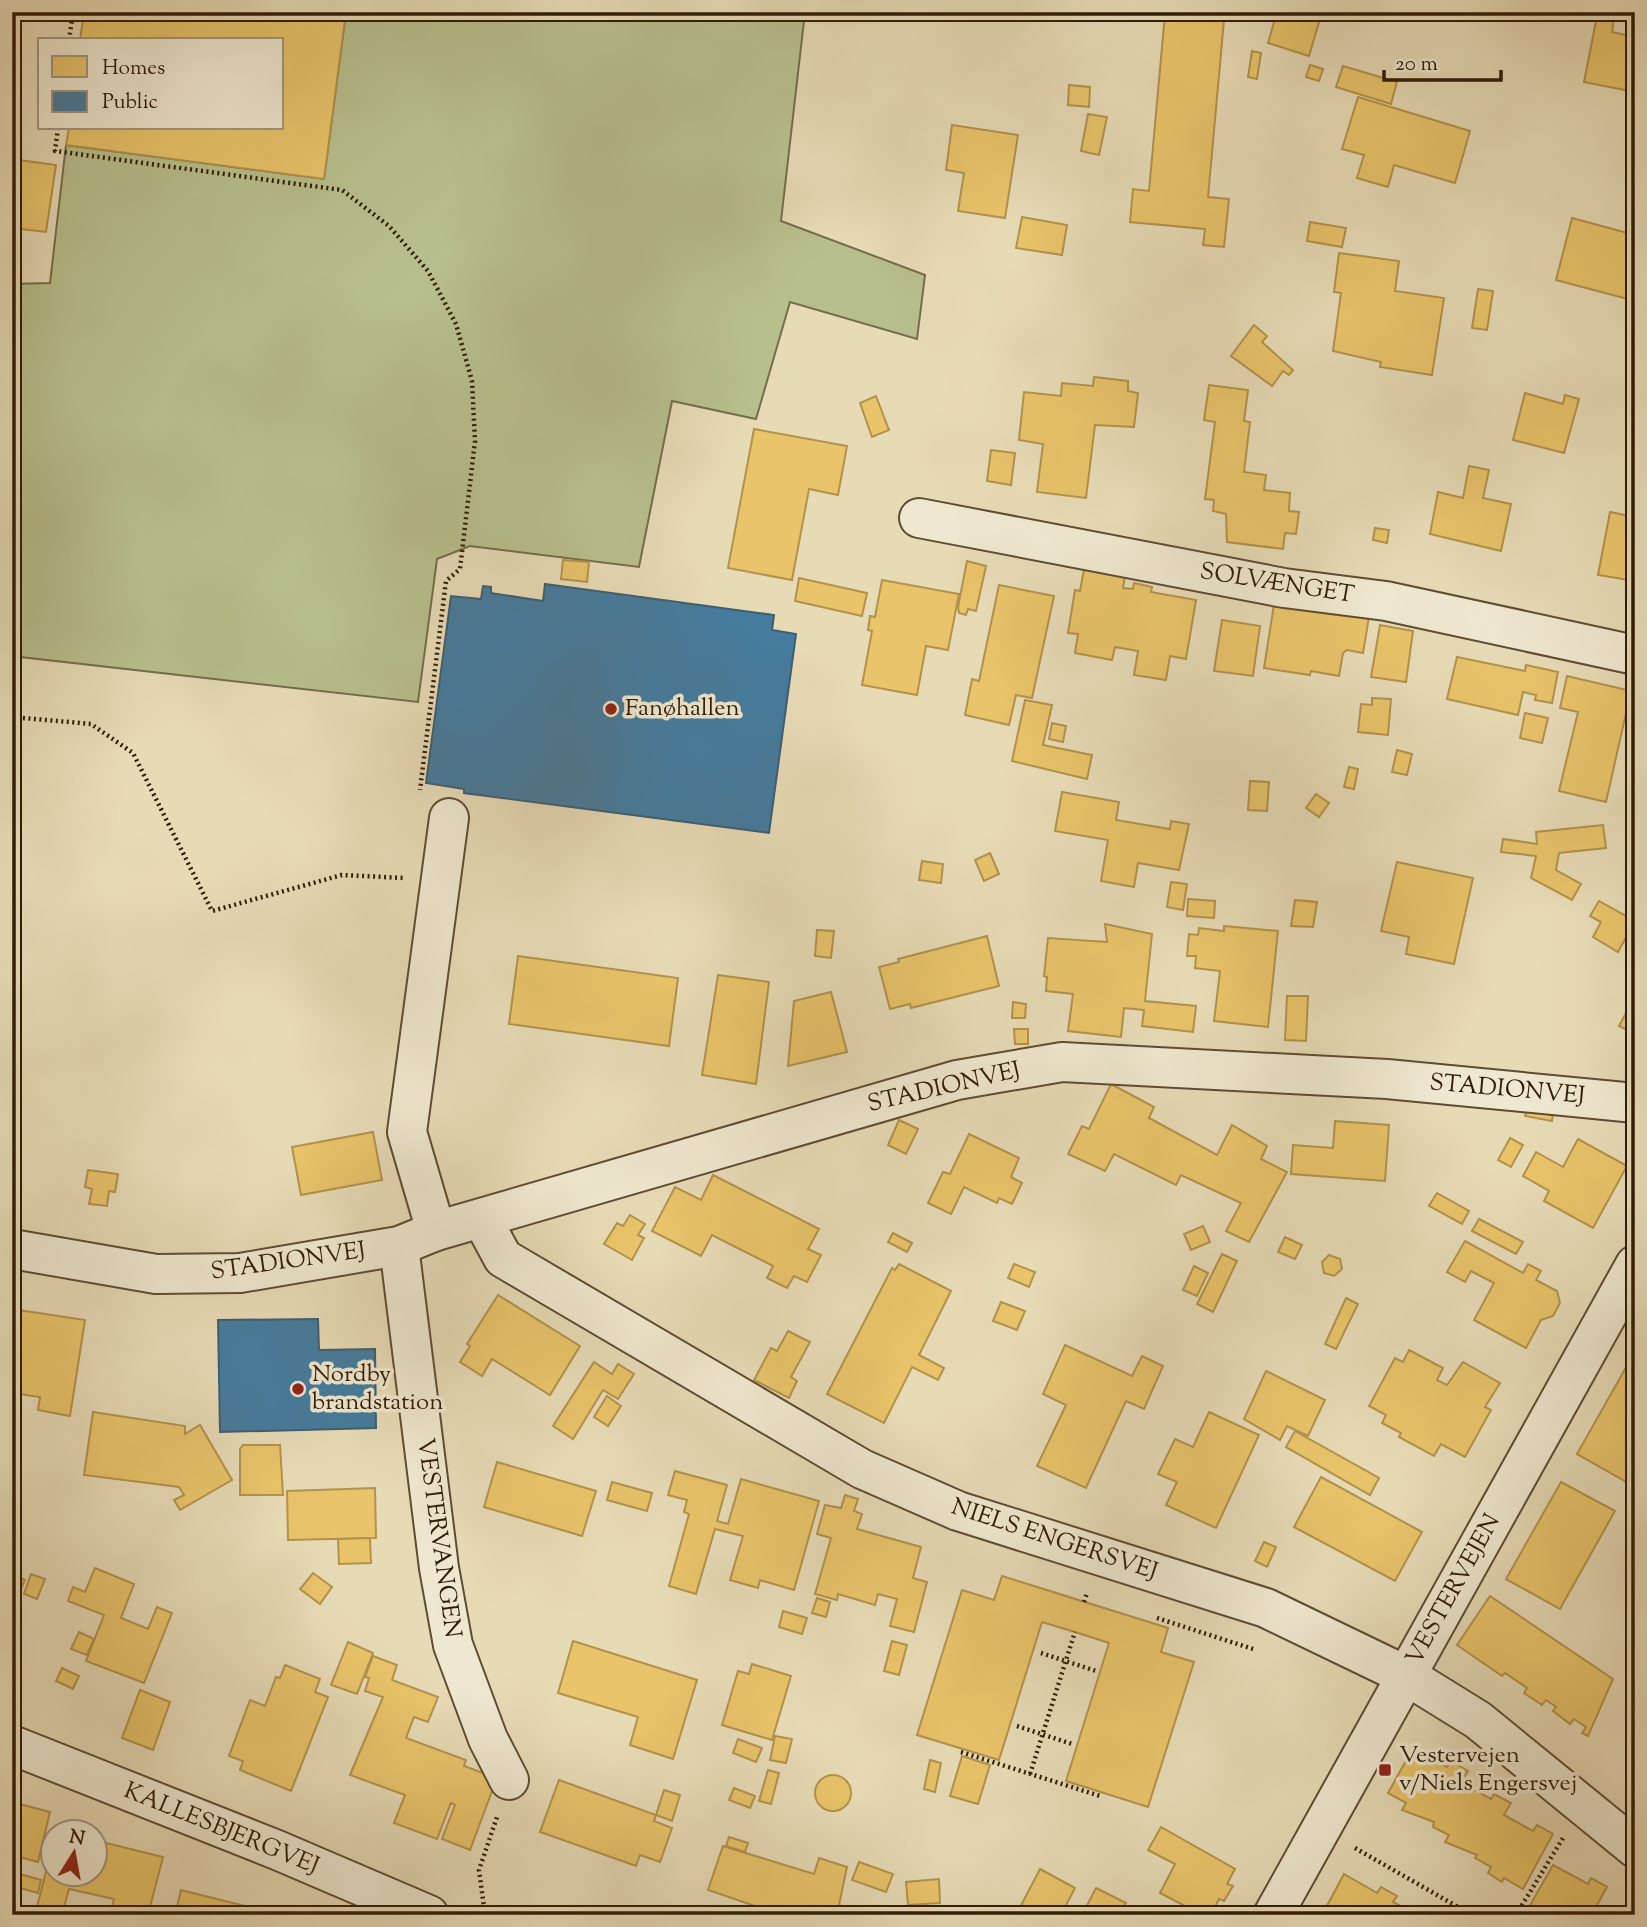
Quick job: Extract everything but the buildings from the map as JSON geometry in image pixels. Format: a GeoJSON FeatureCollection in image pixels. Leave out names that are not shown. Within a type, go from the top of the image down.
{"type":"FeatureCollection","features":[{"type":"Feature","properties":{"kind":"street","name":"SOLVÆNGET"},"geometry":{"type":"LineString","coordinates":[[919,518],[1284,588],[1386,601],[1635,656]]}},
{"type":"Feature","properties":{"kind":"street"},"geometry":{"type":"LineString","coordinates":[[436,1231],[407,1132],[449,818]]}},
{"type":"Feature","properties":{"kind":"street","name":"STADIONVEJ"},"geometry":{"type":"LineString","coordinates":[[12,1249],[156,1274],[240,1273],[399,1246],[436,1231],[957,1080],[1062,1062],[1387,1079],[1635,1103]]}},
{"type":"Feature","properties":{"kind":"street","name":"NIELS ENGERSVEJ"},"geometry":{"type":"LineString","coordinates":[[482,1219],[503,1258],[862,1469],[958,1511],[1266,1608],[1407,1676],[1478,1720],[1635,1848]]}},
{"type":"Feature","properties":{"kind":"street","name":"VESTERVANGEN"},"geometry":{"type":"LineString","coordinates":[[399,1246],[439,1568],[453,1645],[488,1739],[509,1780]]}},
{"type":"Feature","properties":{"kind":"street","name":"VESTERVEJEN"},"geometry":{"type":"LineString","coordinates":[[1273,1915],[1635,1265]]}},
{"type":"Feature","properties":{"kind":"street","name":"KALLESBJERGVEJ"},"geometry":{"type":"LineString","coordinates":[[12,1745],[277,1850],[429,1915]]}},
{"type":"Feature","properties":{"kind":"path"},"geometry":{"type":"LineString","coordinates":[[69,38],[73,12]]}},
{"type":"Feature","properties":{"kind":"path"},"geometry":{"type":"LineString","coordinates":[[58,130],[55,150],[342,190],[390,226],[428,271],[456,324],[472,381],[475,441],[460,569],[446,581],[420,790],[449,818]]}},
{"type":"Feature","properties":{"kind":"path"},"geometry":{"type":"LineString","coordinates":[[12,717],[91,724],[133,753],[212,911],[342,875],[440,880]]}},
{"type":"Feature","properties":{"kind":"path"},"geometry":{"type":"LineString","coordinates":[[1030,1774],[1075,1632]]}},
{"type":"Feature","properties":{"kind":"path"},"geometry":{"type":"LineString","coordinates":[[1041,1653],[1096,1671]]}},
{"type":"Feature","properties":{"kind":"path"},"geometry":{"type":"LineString","coordinates":[[1017,1726],[1072,1744]]}},
{"type":"Feature","properties":{"kind":"path"},"geometry":{"type":"LineString","coordinates":[[961,1752],[1100,1796]]}},
{"type":"Feature","properties":{"kind":"path"},"geometry":{"type":"LineString","coordinates":[[485,1915],[479,1870],[509,1780]]}},
{"type":"Feature","properties":{"kind":"path"},"geometry":{"type":"LineString","coordinates":[[1516,1915],[1583,1803]]}},
{"type":"Feature","properties":{"kind":"path"},"geometry":{"type":"LineString","coordinates":[[1321,1829],[1472,1915]]}},
{"type":"Feature","properties":{"kind":"green space"},"geometry":{"type":"Polygon","coordinates":[[[346,12],[805,12],[781,221],[925,275],[917,339],[790,302],[756,419],[672,401],[639,567],[470,546],[437,559],[418,702],[12,656],[12,284],[50,283],[66,145],[324,179],[346,12]]]}},
{"type":"Feature","properties":{"kind":"place","name":"Fanøhallen"},"geometry":{"type":"Point","coordinates":[611,709]}},
{"type":"Feature","properties":{"kind":"place","name":"Nordby brandstation"},"geometry":{"type":"Point","coordinates":[298,1389]}},
{"type":"Feature","properties":{"kind":"place","name":"Vestervejen v/Niels Engersvej"},"geometry":{"type":"Point","coordinates":[1385,1770]}}]}
